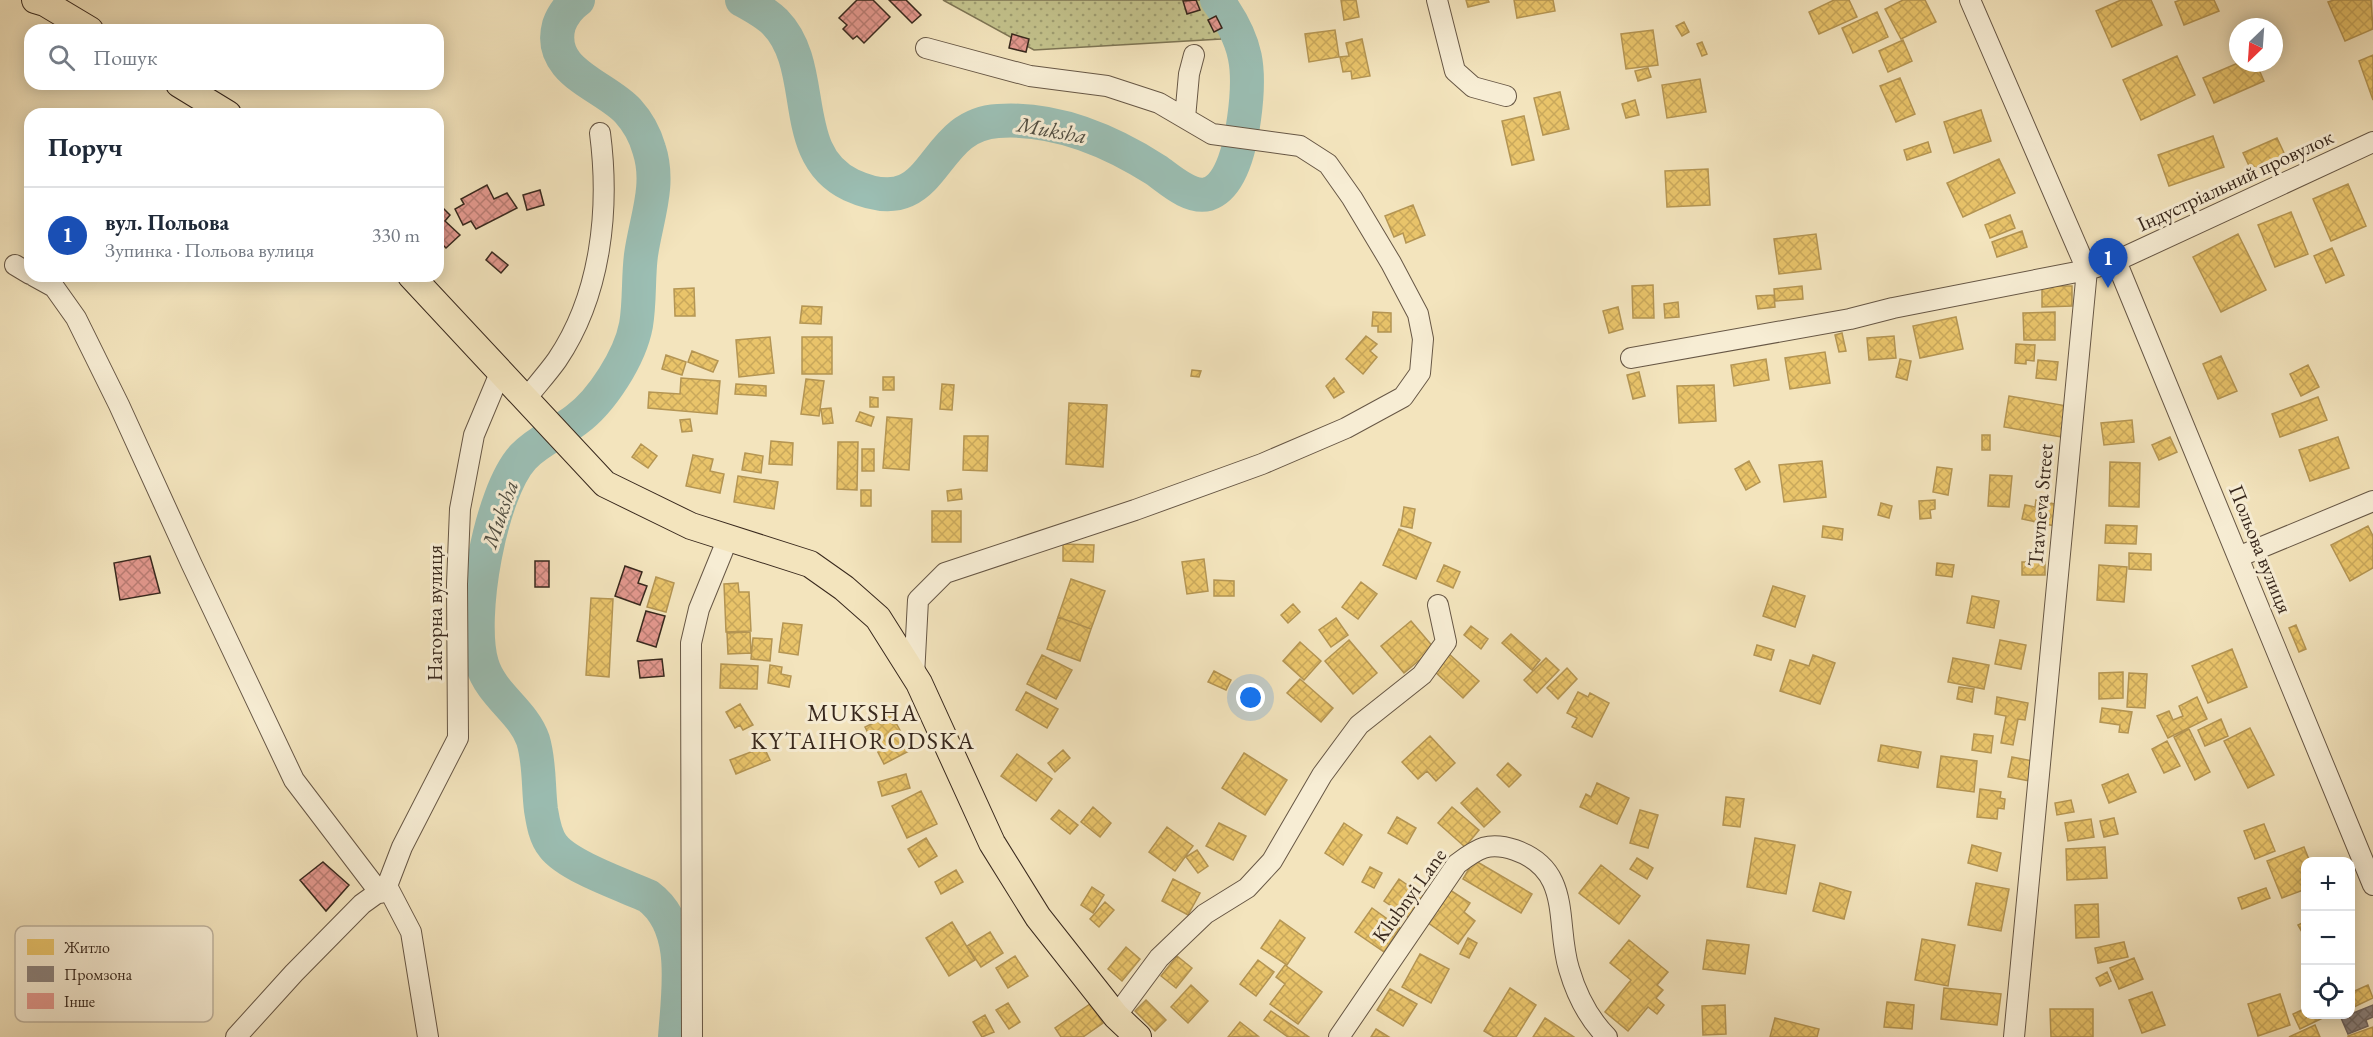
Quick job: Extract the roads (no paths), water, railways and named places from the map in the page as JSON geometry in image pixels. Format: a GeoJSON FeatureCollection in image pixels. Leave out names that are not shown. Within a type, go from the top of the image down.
{"type":"FeatureCollection","features":[{"type":"Feature","properties":{"kind":"main road"},"geometry":{"type":"LineString","coordinates":[[35,0],[45,3],[80,24]]}},
{"type":"Feature","properties":{"kind":"main road"},"geometry":{"type":"LineString","coordinates":[[189,90],[218,108]]}},
{"type":"Feature","properties":{"kind":"main road"},"geometry":{"type":"LineString","coordinates":[[418,282],[500,374],[605,484],[691,526],[810,564],[844,588],[878,618],[914,676],[992,843],[1038,917],[1116,1016],[1138,1037]]}},
{"type":"Feature","properties":{"kind":"street"},"geometry":{"type":"LineString","coordinates":[[1437,0],[1455,72],[1473,87],[1506,96]]}},
{"type":"Feature","properties":{"kind":"street","name":"Travneva Street"},"geometry":{"type":"LineString","coordinates":[[1970,0],[2086,270],[2014,1037]]}},
{"type":"Feature","properties":{"kind":"street"},"geometry":{"type":"LineString","coordinates":[[914,676],[918,600],[945,573],[1135,510],[1262,464],[1346,428],[1403,397],[1420,373],[1423,339],[1418,314],[1391,262],[1352,198],[1328,164],[1300,146],[1212,134],[1159,103],[1107,86],[1030,76],[926,48]]}},
{"type":"Feature","properties":{"kind":"street"},"geometry":{"type":"LineString","coordinates":[[1185,118],[1189,74],[1194,55]]}},
{"type":"Feature","properties":{"kind":"street"},"geometry":{"type":"LineString","coordinates":[[529,404],[579,321],[596,266],[603,213],[605,171],[600,134]]}},
{"type":"Feature","properties":{"kind":"street","name":"Індустріальний провулок"},"geometry":{"type":"LineString","coordinates":[[2116,261],[2373,142]]}},
{"type":"Feature","properties":{"kind":"street"},"geometry":{"type":"LineString","coordinates":[[1631,358],[1850,319],[1893,308],[2086,270],[2116,261]]}},
{"type":"Feature","properties":{"kind":"street","name":"Польова вулиця"},"geometry":{"type":"LineString","coordinates":[[2116,261],[2373,885]]}},
{"type":"Feature","properties":{"kind":"street"},"geometry":{"type":"LineString","coordinates":[[45,282],[54,287],[76,318],[294,780],[384,889],[411,932],[428,1037]]}},
{"type":"Feature","properties":{"kind":"street","name":"Нагорна вулиця"},"geometry":{"type":"LineString","coordinates":[[384,889],[402,847],[458,738],[457,584],[460,509],[474,435],[500,374]]}},
{"type":"Feature","properties":{"kind":"street"},"geometry":{"type":"LineString","coordinates":[[2238,557],[2373,501]]}},
{"type":"Feature","properties":{"kind":"street"},"geometry":{"type":"LineString","coordinates":[[692,1037],[691,643],[699,609],[728,538]]}},
{"type":"Feature","properties":{"kind":"street"},"geometry":{"type":"LineString","coordinates":[[1116,1016],[1159,958],[1205,914],[1247,888],[1272,861],[1322,775],[1359,725],[1422,675],[1446,642],[1438,605]]}},
{"type":"Feature","properties":{"kind":"street","name":"Klubnyi Lane"},"geometry":{"type":"LineString","coordinates":[[1339,1037],[1457,864],[1475,850],[1497,844],[1519,851],[1541,865],[1551,878],[1561,903],[1568,968],[1582,1000],[1606,1037]]}},
{"type":"Feature","properties":{"kind":"street"},"geometry":{"type":"LineString","coordinates":[[236,1037],[294,972],[362,904],[384,889]]}},
{"type":"Feature","properties":{"kind":"waterway","name":"Muksha"},"geometry":{"type":"LineString","coordinates":[[578,0],[566,11],[559,25],[557,41],[561,55],[580,76],[618,102],[632,115],[645,139],[652,162],[653,189],[641,255],[636,325],[628,351],[614,377],[596,402],[576,420],[529,451],[511,474],[492,526],[485,557],[480,588],[478,643],[486,675],[522,720],[533,740],[538,766],[542,815],[550,842],[560,853],[583,868],[648,896],[661,909],[670,925],[676,942],[679,981],[675,1037]]}},
{"type":"Feature","properties":{"kind":"waterway","name":"Muksha"},"geometry":{"type":"LineString","coordinates":[[742,0],[775,22],[789,41],[797,63],[810,132],[818,153],[831,171],[851,185],[880,194],[901,192],[917,183],[957,138],[975,127],[998,121],[1019,121],[1061,127],[1100,140],[1138,159],[1187,191],[1201,195],[1217,189],[1230,173],[1241,139],[1246,101],[1245,56],[1235,29],[1217,0]]}},
{"type":"Feature","properties":{"kind":"place","name":"вул. Польова"},"geometry":{"type":"Point","coordinates":[2108,288]}},
{"type":"Feature","properties":{"kind":"district","name":"MUKSHA KYTAIHORODSKA"},"geometry":{"type":"Point","coordinates":[863,726]}}]}
